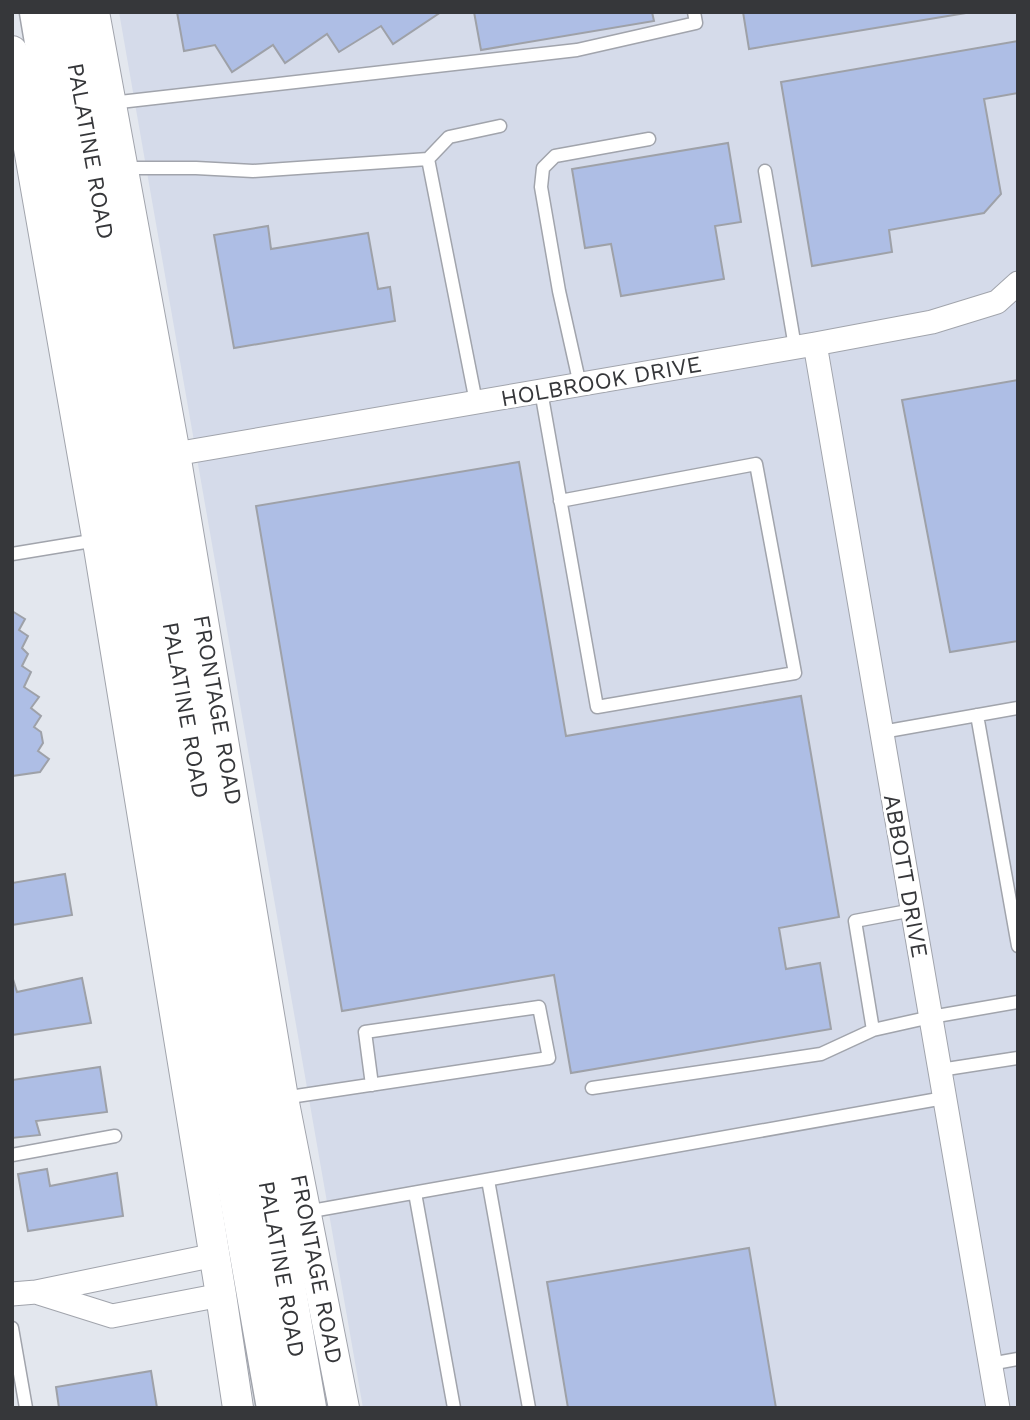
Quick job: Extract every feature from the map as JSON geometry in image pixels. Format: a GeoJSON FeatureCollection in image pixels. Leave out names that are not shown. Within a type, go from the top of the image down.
{"type":"FeatureCollection","features":[{"type":"Feature","properties":{"kind":"highway","name":"PALATINE ROAD"},"geometry":{"type":"LineString","coordinates":[[40,12],[219,1084],[276,1408]]}},
{"type":"Feature","properties":{"kind":"highway","name":"PALATINE ROAD"},"geometry":{"type":"LineString","coordinates":[[67,12],[307,1408]]}},
{"type":"Feature","properties":{"kind":"highway"},"geometry":{"type":"LineString","coordinates":[[96,23],[121,324]]}},
{"type":"Feature","properties":{"kind":"street","name":"FRONTAGE ROAD"},"geometry":{"type":"LineString","coordinates":[[96,23],[175,454],[284,1098],[344,1408]]}},
{"type":"Feature","properties":{"kind":"street"},"geometry":{"type":"LineString","coordinates":[[12,51],[98,540],[238,1408]]}},
{"type":"Feature","properties":{"kind":"street","name":"HOLBROOK DRIVE"},"geometry":{"type":"LineString","coordinates":[[175,454],[932,322],[998,302],[1015,290]]}},
{"type":"Feature","properties":{"kind":"street","name":"ABBOTT DRIVE"},"geometry":{"type":"LineString","coordinates":[[805,346],[882,732],[998,1408]]}},
{"type":"Feature","properties":{"kind":"street"},"geometry":{"type":"LineString","coordinates":[[12,1294],[36,1292],[215,1255]]}},
{"type":"Feature","properties":{"kind":"street"},"geometry":{"type":"LineString","coordinates":[[36,1292],[112,1316],[221,1294]]}},
{"type":"Feature","properties":{"kind":"lane"},"geometry":{"type":"LineString","coordinates":[[111,104],[577,50],[696,23],[694,12]]}},
{"type":"Feature","properties":{"kind":"lane"},"geometry":{"type":"LineString","coordinates":[[123,168],[253,171],[428,159],[449,137],[500,126]]}},
{"type":"Feature","properties":{"kind":"lane"},"geometry":{"type":"LineString","coordinates":[[580,384],[559,290],[541,187],[543,168],[555,156],[649,139]]}},
{"type":"Feature","properties":{"kind":"lane"},"geometry":{"type":"LineString","coordinates":[[428,159],[476,402]]}},
{"type":"Feature","properties":{"kind":"lane"},"geometry":{"type":"LineString","coordinates":[[765,171],[805,346]]}},
{"type":"Feature","properties":{"kind":"lane"},"geometry":{"type":"LineString","coordinates":[[541,391],[560,501],[597,707],[795,673],[756,464],[560,501]]}},
{"type":"Feature","properties":{"kind":"lane"},"geometry":{"type":"LineString","coordinates":[[12,554],[98,540]]}},
{"type":"Feature","properties":{"kind":"lane"},"geometry":{"type":"LineString","coordinates":[[882,732],[1018,708]]}},
{"type":"Feature","properties":{"kind":"lane"},"geometry":{"type":"LineString","coordinates":[[977,715],[1018,946]]}},
{"type":"Feature","properties":{"kind":"lane"},"geometry":{"type":"LineString","coordinates":[[873,1030],[855,921],[912,911]]}},
{"type":"Feature","properties":{"kind":"lane"},"geometry":{"type":"LineString","coordinates":[[592,1088],[821,1054],[873,1030],[1018,1002]]}},
{"type":"Feature","properties":{"kind":"lane"},"geometry":{"type":"LineString","coordinates":[[284,1098],[372,1085],[549,1058],[539,1007],[365,1032],[372,1085]]}},
{"type":"Feature","properties":{"kind":"lane"},"geometry":{"type":"LineString","coordinates":[[940,1070],[1018,1058]]}},
{"type":"Feature","properties":{"kind":"lane"},"geometry":{"type":"LineString","coordinates":[[306,1212],[944,1098]]}},
{"type":"Feature","properties":{"kind":"lane"},"geometry":{"type":"LineString","coordinates":[[12,1155],[115,1136]]}},
{"type":"Feature","properties":{"kind":"lane"},"geometry":{"type":"LineString","coordinates":[[488,1180],[529,1408]]}},
{"type":"Feature","properties":{"kind":"lane"},"geometry":{"type":"LineString","coordinates":[[415,1193],[454,1408]]}},
{"type":"Feature","properties":{"kind":"lane"},"geometry":{"type":"LineString","coordinates":[[12,1328],[26,1408]]}},
{"type":"Feature","properties":{"kind":"lane"},"geometry":{"type":"LineString","coordinates":[[990,1364],[1018,1359]]}},
{"type":"Feature","properties":{"kind":"shaded area"},"geometry":{"type":"Polygon","coordinates":[[[119,12],[1018,12],[1018,1408],[363,1408],[119,12]]]}},
{"type":"Feature","properties":{"kind":"building"},"geometry":{"type":"Polygon","coordinates":[[[177,12],[441,12],[393,44],[381,26],[339,52],[327,34],[285,63],[273,45],[232,72],[215,45],[184,51],[177,12]]]}},
{"type":"Feature","properties":{"kind":"building"},"geometry":{"type":"Polygon","coordinates":[[[474,12],[652,12],[654,21],[481,50],[474,12]]]}},
{"type":"Feature","properties":{"kind":"building"},"geometry":{"type":"Polygon","coordinates":[[[743,12],[972,12],[749,49],[743,12]]]}},
{"type":"Feature","properties":{"kind":"building"},"geometry":{"type":"Polygon","coordinates":[[[1018,41],[1018,93],[984,99],[1001,194],[984,213],[889,230],[892,252],[812,266],[781,82],[1018,41]]]}},
{"type":"Feature","properties":{"kind":"building"},"geometry":{"type":"Polygon","coordinates":[[[728,143],[741,222],[715,226],[724,279],[621,296],[611,244],[585,248],[572,169],[728,143]]]}},
{"type":"Feature","properties":{"kind":"building"},"geometry":{"type":"Polygon","coordinates":[[[268,226],[271,249],[368,233],[378,289],[390,287],[395,321],[234,348],[214,235],[268,226]]]}},
{"type":"Feature","properties":{"kind":"building"},"geometry":{"type":"Polygon","coordinates":[[[1018,380],[1018,641],[950,652],[902,400],[1018,380]]]}},
{"type":"Feature","properties":{"kind":"building"},"geometry":{"type":"Polygon","coordinates":[[[519,462],[566,736],[801,696],[839,917],[779,928],[786,969],[820,963],[831,1029],[571,1073],[554,975],[342,1011],[256,506],[519,462]]]}},
{"type":"Feature","properties":{"kind":"building"},"geometry":{"type":"Polygon","coordinates":[[[12,611],[25,619],[19,630],[28,636],[22,648],[28,654],[22,666],[31,672],[24,687],[39,697],[31,708],[41,716],[34,727],[41,732],[43,743],[38,751],[49,759],[40,772],[12,776],[12,611]]]}},
{"type":"Feature","properties":{"kind":"building"},"geometry":{"type":"Polygon","coordinates":[[[65,874],[72,915],[12,925],[12,883],[65,874]]]}},
{"type":"Feature","properties":{"kind":"building"},"geometry":{"type":"Polygon","coordinates":[[[12,976],[17,992],[82,978],[91,1023],[12,1035],[12,976]]]}},
{"type":"Feature","properties":{"kind":"building"},"geometry":{"type":"Polygon","coordinates":[[[100,1067],[107,1112],[36,1121],[40,1135],[12,1138],[12,1080],[100,1067]]]}},
{"type":"Feature","properties":{"kind":"building"},"geometry":{"type":"Polygon","coordinates":[[[47,1169],[50,1186],[117,1173],[123,1216],[28,1231],[18,1174],[47,1169]]]}},
{"type":"Feature","properties":{"kind":"building"},"geometry":{"type":"Polygon","coordinates":[[[749,1248],[776,1408],[568,1408],[547,1282],[749,1248]]]}},
{"type":"Feature","properties":{"kind":"building"},"geometry":{"type":"Polygon","coordinates":[[[151,1371],[157,1408],[59,1408],[56,1387],[151,1371]]]}}]}
